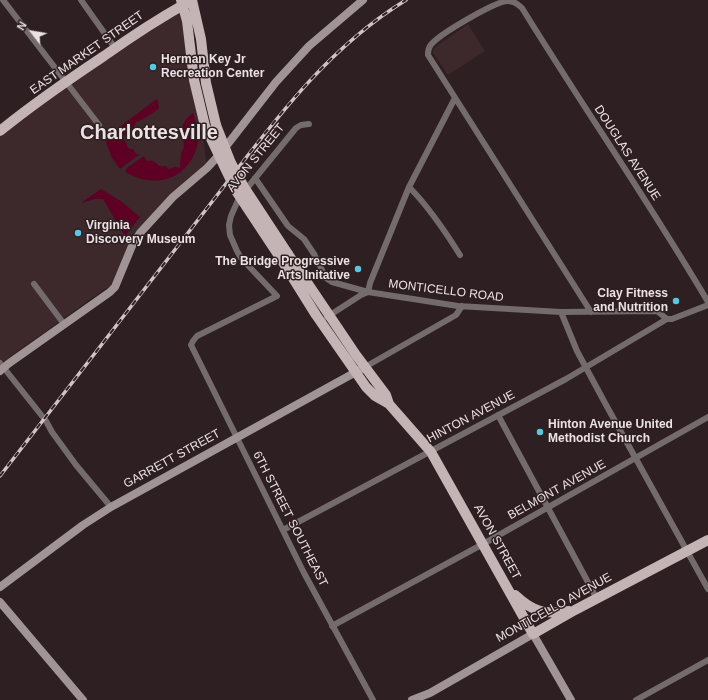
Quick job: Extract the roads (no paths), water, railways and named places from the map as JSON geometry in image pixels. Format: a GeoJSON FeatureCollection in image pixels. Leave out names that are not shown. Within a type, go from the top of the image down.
{"type":"FeatureCollection","features":[{"type":"Feature","properties":{"kind":"main road","name":"EAST MARKET STREET"},"geometry":{"type":"LineString","coordinates":[[0,131],[66,81],[188,1]]}},
{"type":"Feature","properties":{"kind":"main road"},"geometry":{"type":"LineString","coordinates":[[188,1],[198,25],[206,83],[210,105],[216,125],[231,162],[284,256]]}},
{"type":"Feature","properties":{"kind":"main road"},"geometry":{"type":"LineString","coordinates":[[188,1],[187,21],[194,80],[205,126],[236,191],[284,256]]}},
{"type":"Feature","properties":{"kind":"main road","name":"AVON STREET"},"geometry":{"type":"LineString","coordinates":[[284,256],[324,318],[360,369],[386,395],[389,404],[431,452],[533,634]]}},
{"type":"Feature","properties":{"kind":"main road","name":"MONTICELLO AVENUE"},"geometry":{"type":"LineString","coordinates":[[533,634],[597,598],[708,540]]}},
{"type":"Feature","properties":{"kind":"main road"},"geometry":{"type":"LineString","coordinates":[[508,587],[524,603],[541,612],[557,613],[575,610]]}},
{"type":"Feature","properties":{"kind":"street"},"geometry":{"type":"LineString","coordinates":[[3,0],[99,125]]}},
{"type":"Feature","properties":{"kind":"street"},"geometry":{"type":"LineString","coordinates":[[81,0],[115,48]]}},
{"type":"Feature","properties":{"kind":"street"},"geometry":{"type":"LineString","coordinates":[[111,507],[76,465],[52,432],[46,421],[1,367],[110,292],[114,287],[132,246],[140,233],[173,197],[207,168],[220,154],[276,82],[309,46],[363,0]]}},
{"type":"Feature","properties":{"kind":"street","name":"DOUGLAS AVENUE"},"geometry":{"type":"LineString","coordinates":[[455,98],[428,55],[431,44],[466,20],[504,2],[517,3],[522,8],[641,194],[708,303]]}},
{"type":"Feature","properties":{"kind":"street"},"geometry":{"type":"LineString","coordinates":[[324,318],[368,292],[370,283],[409,187],[455,98]]}},
{"type":"Feature","properties":{"kind":"street"},"geometry":{"type":"LineString","coordinates":[[455,98],[591,312]]}},
{"type":"Feature","properties":{"kind":"street","name":"AVON STREET"},"geometry":{"type":"LineString","coordinates":[[191,345],[197,336],[277,296],[241,258],[235,249],[230,235],[231,216],[234,206],[239,198],[296,128],[301,125],[309,124]]}},
{"type":"Feature","properties":{"kind":"street","name":"MONTICELLO ROAD"},"geometry":{"type":"LineString","coordinates":[[255,178],[288,226],[304,239],[314,254],[326,278],[332,282],[368,292],[462,306],[562,312],[657,311],[667,319]]}},
{"type":"Feature","properties":{"kind":"street"},"geometry":{"type":"LineString","coordinates":[[409,187],[432,213],[460,254]]}},
{"type":"Feature","properties":{"kind":"street"},"geometry":{"type":"LineString","coordinates":[[34,284],[64,324]]}},
{"type":"Feature","properties":{"kind":"street"},"geometry":{"type":"LineString","coordinates":[[667,319],[672,319],[708,303]]}},
{"type":"Feature","properties":{"kind":"street"},"geometry":{"type":"LineString","coordinates":[[360,369],[456,315],[462,306]]}},
{"type":"Feature","properties":{"kind":"street"},"geometry":{"type":"LineString","coordinates":[[562,312],[577,351],[708,589]]}},
{"type":"Feature","properties":{"kind":"street","name":"HINTON AVENUE"},"geometry":{"type":"LineString","coordinates":[[283,530],[431,452],[586,367],[667,319]]}},
{"type":"Feature","properties":{"kind":"street","name":"6TH STREET SOUTHEAST"},"geometry":{"type":"LineString","coordinates":[[191,345],[332,626],[373,700]]}},
{"type":"Feature","properties":{"kind":"street","name":"GARRETT STREET"},"geometry":{"type":"LineString","coordinates":[[0,587],[83,525],[111,507],[360,369]]}},
{"type":"Feature","properties":{"kind":"street"},"geometry":{"type":"LineString","coordinates":[[498,415],[597,598]]}},
{"type":"Feature","properties":{"kind":"street","name":"BELMONT AVENUE"},"geometry":{"type":"LineString","coordinates":[[332,626],[483,544],[708,417]]}},
{"type":"Feature","properties":{"kind":"street"},"geometry":{"type":"LineString","coordinates":[[0,602],[80,698]]}},
{"type":"Feature","properties":{"kind":"street","name":"AVON STREET"},"geometry":{"type":"LineString","coordinates":[[533,634],[571,700]]}},
{"type":"Feature","properties":{"kind":"street","name":"MONTICELLO AVENUE"},"geometry":{"type":"LineString","coordinates":[[412,700],[430,693],[533,634]]}},
{"type":"Feature","properties":{"kind":"street"},"geometry":{"type":"LineString","coordinates":[[636,700],[708,660]]}},
{"type":"Feature","properties":{"kind":"railway"},"geometry":{"type":"LineString","coordinates":[[0,476],[270,127],[319,71],[346,45],[374,22],[406,0]]}},
{"type":"Feature","properties":{"kind":"place","name":"Herman Key Jr Recreation Center"},"geometry":{"type":"Point","coordinates":[153,67]}},
{"type":"Feature","properties":{"kind":"place","name":"Virginia Discovery Museum"},"geometry":{"type":"Point","coordinates":[78,233]}},
{"type":"Feature","properties":{"kind":"place","name":"The Bridge Progressive Arts Initative"},"geometry":{"type":"Point","coordinates":[358,269]}},
{"type":"Feature","properties":{"kind":"place","name":"Clay Fitness and Nutrition"},"geometry":{"type":"Point","coordinates":[676,301]}},
{"type":"Feature","properties":{"kind":"place","name":"Hinton Avenue United Methodist Church"},"geometry":{"type":"Point","coordinates":[540,432]}},
{"type":"Feature","properties":{"kind":"district","name":"Charlottesville"},"geometry":{"type":"Point","coordinates":[149,133]}}]}
